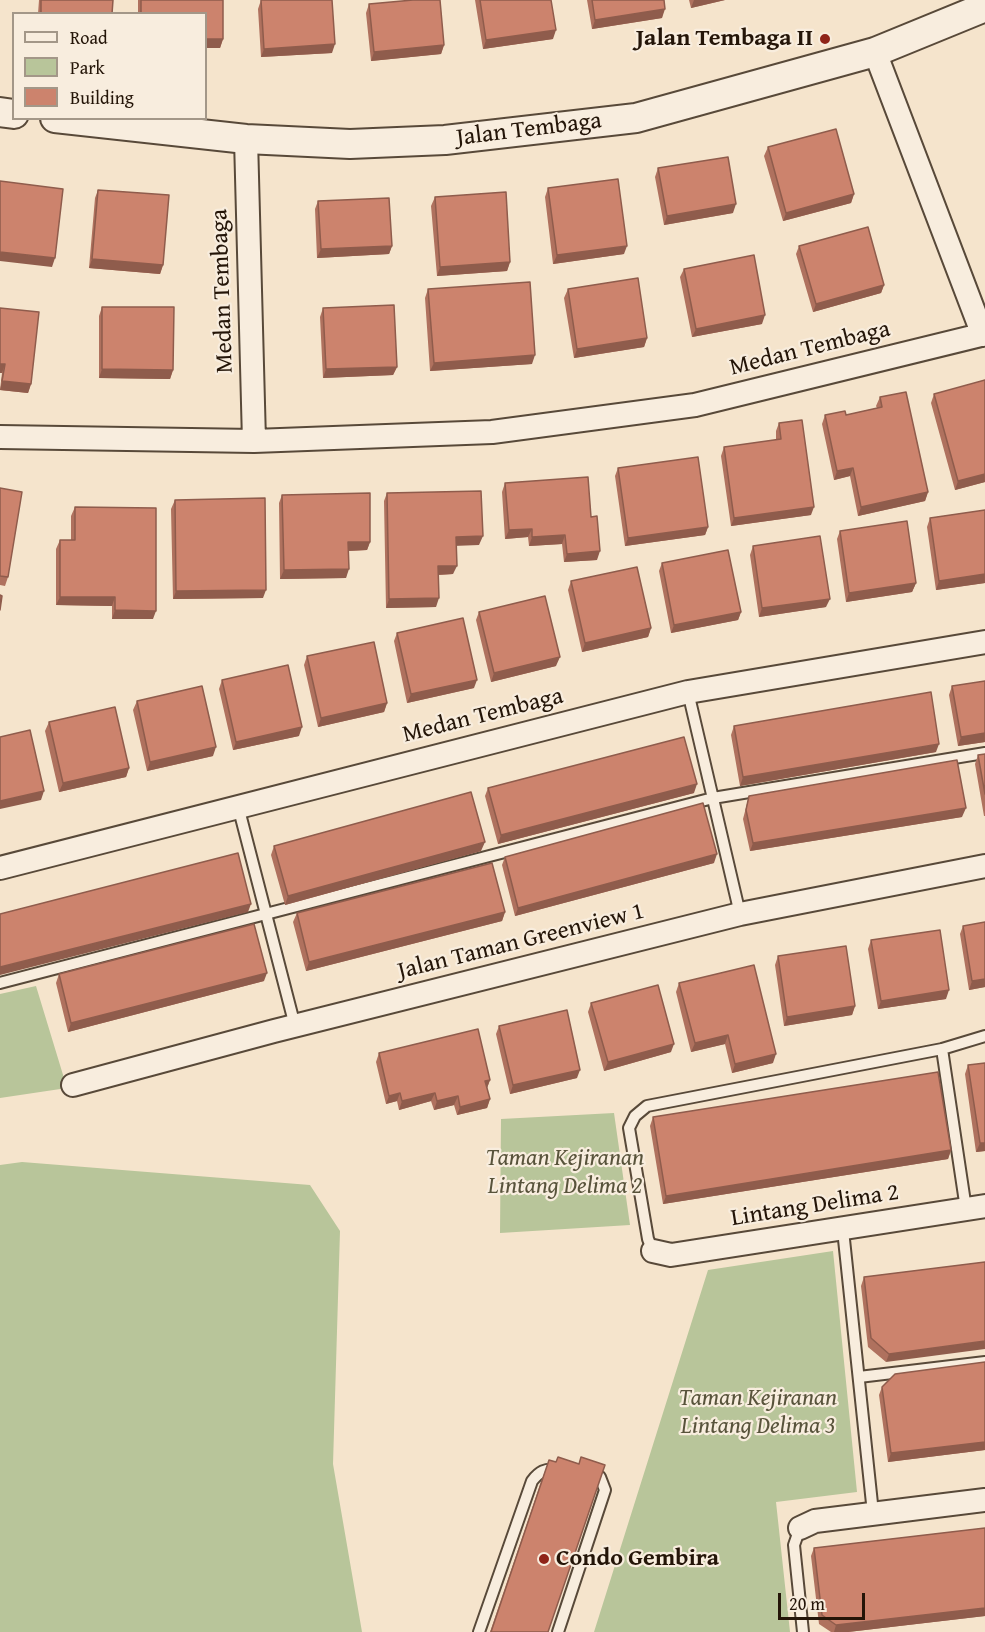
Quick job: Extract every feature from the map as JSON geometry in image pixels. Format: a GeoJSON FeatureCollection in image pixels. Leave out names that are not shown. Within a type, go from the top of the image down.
{"type":"FeatureCollection","features":[{"type":"Feature","properties":{"kind":"street","name":"Jalan Tembaga"},"geometry":{"type":"LineString","coordinates":[[73,120],[246,139],[350,144],[445,140],[636,118],[876,52],[985,7]]}},
{"type":"Feature","properties":{"kind":"street","name":"Medan Tembaga"},"geometry":{"type":"LineString","coordinates":[[0,436],[255,441],[492,432],[695,405],[984,334],[876,52]]}},
{"type":"Feature","properties":{"kind":"street","name":"Medan Tembaga"},"geometry":{"type":"LineString","coordinates":[[246,139],[255,441]]}},
{"type":"Feature","properties":{"kind":"street","name":"Medan Tembaga"},"geometry":{"type":"LineString","coordinates":[[0,868],[688,692],[985,642]]}},
{"type":"Feature","properties":{"kind":"street","name":"Jalan Taman Greenview 1"},"geometry":{"type":"LineString","coordinates":[[73,1085],[295,1026],[740,914],[985,866]]}},
{"type":"Feature","properties":{"kind":"street","name":"Lintang Delima 2"},"geometry":{"type":"LineString","coordinates":[[653,1251],[671,1255],[976,1208]]}},
{"type":"Feature","properties":{"kind":"street"},"geometry":{"type":"LineString","coordinates":[[800,1528],[815,1521],[985,1500]]}},
{"type":"Feature","properties":{"kind":"lane"},"geometry":{"type":"LineString","coordinates":[[688,692],[740,914]]}},
{"type":"Feature","properties":{"kind":"lane"},"geometry":{"type":"LineString","coordinates":[[0,983],[712,798],[985,753]]}},
{"type":"Feature","properties":{"kind":"lane"},"geometry":{"type":"LineString","coordinates":[[238,806],[295,1026]]}},
{"type":"Feature","properties":{"kind":"lane"},"geometry":{"type":"LineString","coordinates":[[653,1251],[648,1239],[629,1128],[635,1116],[647,1106],[942,1049],[985,1035]]}},
{"type":"Feature","properties":{"kind":"lane"},"geometry":{"type":"LineString","coordinates":[[942,1049],[976,1208]]}},
{"type":"Feature","properties":{"kind":"lane"},"geometry":{"type":"LineString","coordinates":[[843,1230],[873,1513]]}},
{"type":"Feature","properties":{"kind":"lane"},"geometry":{"type":"LineString","coordinates":[[859,1377],[985,1362]]}},
{"type":"Feature","properties":{"kind":"lane"},"geometry":{"type":"LineString","coordinates":[[479,1632],[532,1481],[538,1473],[549,1469],[600,1477],[605,1490],[558,1632]]}},
{"type":"Feature","properties":{"kind":"lane"},"geometry":{"type":"LineString","coordinates":[[800,1528],[794,1545],[803,1632]]}},
{"type":"Feature","properties":{"kind":"green space"},"geometry":{"type":"Polygon","coordinates":[[[36,986],[67,1088],[0,1098],[0,994],[36,986]]]}},
{"type":"Feature","properties":{"kind":"green space","name":"Taman Kejiranan Lintang Delima 2"},"geometry":{"type":"Polygon","coordinates":[[[614,1113],[630,1225],[500,1233],[501,1119],[614,1113]]]}},
{"type":"Feature","properties":{"kind":"green space"},"geometry":{"type":"Polygon","coordinates":[[[22,1162],[310,1185],[340,1231],[333,1464],[362,1632],[0,1632],[0,1165],[22,1162]]]}},
{"type":"Feature","properties":{"kind":"green space","name":"Taman Kejiranan Lintang Delima 3"},"geometry":{"type":"Polygon","coordinates":[[[833,1251],[857,1492],[776,1502],[790,1632],[594,1632],[708,1270],[833,1251]]]}},
{"type":"Feature","properties":{"kind":"building"},"geometry":{"type":"Polygon","coordinates":[[[41,0],[113,0],[112,12],[41,12],[41,0]]]}},
{"type":"Feature","properties":{"kind":"building"},"geometry":{"type":"Polygon","coordinates":[[[141,0],[223,0],[223,39],[207,39],[207,12],[141,12],[141,0]]]}},
{"type":"Feature","properties":{"kind":"building"},"geometry":{"type":"Polygon","coordinates":[[[261,0],[332,0],[335,44],[264,49],[261,0]]]}},
{"type":"Feature","properties":{"kind":"building"},"geometry":{"type":"Polygon","coordinates":[[[440,0],[444,45],[374,52],[369,4],[440,0]]]}},
{"type":"Feature","properties":{"kind":"building"},"geometry":{"type":"Polygon","coordinates":[[[480,0],[551,0],[556,30],[486,40],[480,0]]]}},
{"type":"Feature","properties":{"kind":"building"},"geometry":{"type":"Polygon","coordinates":[[[592,0],[664,0],[665,9],[595,20],[592,0]]]}},
{"type":"Feature","properties":{"kind":"building"},"geometry":{"type":"Polygon","coordinates":[[[836,129],[854,194],[786,213],[768,147],[836,129]]]}},
{"type":"Feature","properties":{"kind":"building"},"geometry":{"type":"Polygon","coordinates":[[[728,157],[736,204],[667,216],[658,168],[728,157]]]}},
{"type":"Feature","properties":{"kind":"building"},"geometry":{"type":"Polygon","coordinates":[[[618,179],[627,246],[557,255],[548,188],[618,179]]]}},
{"type":"Feature","properties":{"kind":"building"},"geometry":{"type":"Polygon","coordinates":[[[0,181],[63,189],[55,258],[0,252],[0,181]]]}},
{"type":"Feature","properties":{"kind":"building"},"geometry":{"type":"Polygon","coordinates":[[[98,190],[169,195],[163,265],[92,259],[98,190]]]}},
{"type":"Feature","properties":{"kind":"building"},"geometry":{"type":"Polygon","coordinates":[[[506,192],[510,262],[440,267],[435,197],[506,192]]]}},
{"type":"Feature","properties":{"kind":"building"},"geometry":{"type":"Polygon","coordinates":[[[389,198],[392,246],[321,249],[318,201],[389,198]]]}},
{"type":"Feature","properties":{"kind":"building"},"geometry":{"type":"Polygon","coordinates":[[[868,227],[884,285],[816,304],[799,246],[868,227]]]}},
{"type":"Feature","properties":{"kind":"building"},"geometry":{"type":"Polygon","coordinates":[[[754,255],[765,315],[696,329],[684,269],[754,255]]]}},
{"type":"Feature","properties":{"kind":"building"},"geometry":{"type":"Polygon","coordinates":[[[638,278],[647,338],[577,349],[568,289],[638,278]]]}},
{"type":"Feature","properties":{"kind":"building"},"geometry":{"type":"Polygon","coordinates":[[[530,282],[535,355],[434,363],[428,289],[530,282]]]}},
{"type":"Feature","properties":{"kind":"building"},"geometry":{"type":"Polygon","coordinates":[[[394,305],[397,367],[326,369],[323,308],[394,305]]]}},
{"type":"Feature","properties":{"kind":"building"},"geometry":{"type":"Polygon","coordinates":[[[102,307],[174,307],[173,370],[102,369],[102,307]]]}},
{"type":"Feature","properties":{"kind":"building"},"geometry":{"type":"Polygon","coordinates":[[[0,308],[39,312],[31,384],[2,381],[5,364],[0,364],[0,308]]]}},
{"type":"Feature","properties":{"kind":"building"},"geometry":{"type":"Polygon","coordinates":[[[985,380],[985,474],[958,481],[934,394],[985,380]]]}},
{"type":"Feature","properties":{"kind":"building"},"geometry":{"type":"Polygon","coordinates":[[[906,392],[928,492],[861,507],[853,468],[837,471],[825,415],[845,411],[846,415],[882,407],[880,397],[906,392]]]}},
{"type":"Feature","properties":{"kind":"building"},"geometry":{"type":"Polygon","coordinates":[[[802,420],[814,507],[734,518],[724,447],[781,439],[779,423],[802,420]]]}},
{"type":"Feature","properties":{"kind":"building"},"geometry":{"type":"Polygon","coordinates":[[[698,457],[708,527],[628,538],[618,468],[698,457]]]}},
{"type":"Feature","properties":{"kind":"building"},"geometry":{"type":"Polygon","coordinates":[[[588,477],[591,517],[597,516],[600,551],[567,554],[565,535],[532,537],[532,529],[509,530],[505,483],[588,477]]]}},
{"type":"Feature","properties":{"kind":"building"},"geometry":{"type":"Polygon","coordinates":[[[0,488],[22,492],[8,577],[0,576],[0,488]]]}},
{"type":"Feature","properties":{"kind":"building"},"geometry":{"type":"Polygon","coordinates":[[[481,491],[483,536],[456,537],[457,566],[438,566],[439,598],[389,599],[387,493],[481,491]]]}},
{"type":"Feature","properties":{"kind":"building"},"geometry":{"type":"Polygon","coordinates":[[[370,493],[370,542],[348,542],[349,569],[284,570],[282,495],[370,493]]]}},
{"type":"Feature","properties":{"kind":"building"},"geometry":{"type":"Polygon","coordinates":[[[265,498],[266,590],[176,591],[175,500],[265,498]]]}},
{"type":"Feature","properties":{"kind":"building"},"geometry":{"type":"Polygon","coordinates":[[[75,507],[156,508],[156,611],[115,610],[115,597],[60,597],[60,540],[75,540],[75,507]]]}},
{"type":"Feature","properties":{"kind":"building"},"geometry":{"type":"Polygon","coordinates":[[[985,510],[985,574],[939,581],[930,518],[985,510]]]}},
{"type":"Feature","properties":{"kind":"building"},"geometry":{"type":"Polygon","coordinates":[[[907,521],[916,583],[849,593],[840,531],[907,521]]]}},
{"type":"Feature","properties":{"kind":"building"},"geometry":{"type":"Polygon","coordinates":[[[820,536],[830,599],[762,608],[753,546],[820,536]]]}},
{"type":"Feature","properties":{"kind":"building"},"geometry":{"type":"Polygon","coordinates":[[[728,550],[741,612],[674,625],[662,563],[728,550]]]}},
{"type":"Feature","properties":{"kind":"building"},"geometry":{"type":"Polygon","coordinates":[[[637,567],[651,628],[585,643],[571,581],[637,567]]]}},
{"type":"Feature","properties":{"kind":"building"},"geometry":{"type":"Polygon","coordinates":[[[545,596],[560,657],[494,673],[479,612],[545,596]]]}},
{"type":"Feature","properties":{"kind":"building"},"geometry":{"type":"Polygon","coordinates":[[[463,618],[477,680],[411,694],[397,633],[463,618]]]}},
{"type":"Feature","properties":{"kind":"building"},"geometry":{"type":"Polygon","coordinates":[[[374,642],[387,703],[321,718],[307,656],[374,642]]]}},
{"type":"Feature","properties":{"kind":"building"},"geometry":{"type":"Polygon","coordinates":[[[288,665],[302,727],[236,742],[222,680],[288,665]]]}},
{"type":"Feature","properties":{"kind":"building"},"geometry":{"type":"Polygon","coordinates":[[[985,681],[985,733],[961,737],[952,686],[985,681]]]}},
{"type":"Feature","properties":{"kind":"building"},"geometry":{"type":"Polygon","coordinates":[[[202,686],[216,747],[150,762],[137,701],[202,686]]]}},
{"type":"Feature","properties":{"kind":"building"},"geometry":{"type":"Polygon","coordinates":[[[931,692],[939,744],[743,777],[734,726],[931,692]]]}},
{"type":"Feature","properties":{"kind":"building"},"geometry":{"type":"Polygon","coordinates":[[[115,707],[129,768],[63,783],[49,722],[115,707]]]}},
{"type":"Feature","properties":{"kind":"building"},"geometry":{"type":"Polygon","coordinates":[[[30,730],[44,791],[0,801],[0,737],[30,730]]]}},
{"type":"Feature","properties":{"kind":"building"},"geometry":{"type":"Polygon","coordinates":[[[684,737],[697,784],[501,835],[488,788],[684,737]]]}},
{"type":"Feature","properties":{"kind":"building"},"geometry":{"type":"Polygon","coordinates":[[[985,754],[985,794],[978,755],[985,754]]]}},
{"type":"Feature","properties":{"kind":"building"},"geometry":{"type":"Polygon","coordinates":[[[957,760],[966,808],[753,843],[746,810],[749,796],[957,760]]]}},
{"type":"Feature","properties":{"kind":"building"},"geometry":{"type":"Polygon","coordinates":[[[471,792],[485,842],[288,896],[274,846],[471,792]]]}},
{"type":"Feature","properties":{"kind":"building"},"geometry":{"type":"Polygon","coordinates":[[[703,803],[717,854],[518,908],[505,857],[703,803]]]}},
{"type":"Feature","properties":{"kind":"building"},"geometry":{"type":"Polygon","coordinates":[[[238,853],[251,904],[0,967],[0,914],[238,853]]]}},
{"type":"Feature","properties":{"kind":"building"},"geometry":{"type":"Polygon","coordinates":[[[492,863],[505,912],[309,962],[297,913],[492,863]]]}},
{"type":"Feature","properties":{"kind":"building"},"geometry":{"type":"Polygon","coordinates":[[[985,922],[985,979],[972,981],[963,926],[985,922]]]}},
{"type":"Feature","properties":{"kind":"building"},"geometry":{"type":"Polygon","coordinates":[[[254,924],[267,973],[71,1023],[59,974],[254,924]]]}},
{"type":"Feature","properties":{"kind":"building"},"geometry":{"type":"Polygon","coordinates":[[[940,930],[949,990],[881,1001],[871,940],[940,930]]]}},
{"type":"Feature","properties":{"kind":"building"},"geometry":{"type":"Polygon","coordinates":[[[846,946],[855,1006],[787,1017],[778,956],[846,946]]]}},
{"type":"Feature","properties":{"kind":"building"},"geometry":{"type":"Polygon","coordinates":[[[754,965],[776,1054],[735,1064],[728,1035],[695,1043],[679,983],[754,965]]]}},
{"type":"Feature","properties":{"kind":"building"},"geometry":{"type":"Polygon","coordinates":[[[658,985],[674,1044],[608,1062],[591,1003],[658,985]]]}},
{"type":"Feature","properties":{"kind":"building"},"geometry":{"type":"Polygon","coordinates":[[[567,1010],[580,1070],[513,1085],[499,1026],[567,1010]]]}},
{"type":"Feature","properties":{"kind":"building"},"geometry":{"type":"Polygon","coordinates":[[[478,1029],[490,1080],[485,1081],[490,1099],[460,1107],[458,1096],[437,1101],[435,1093],[402,1101],[400,1093],[389,1096],[379,1053],[478,1029]]]}},
{"type":"Feature","properties":{"kind":"building"},"geometry":{"type":"Polygon","coordinates":[[[985,1063],[985,1143],[980,1143],[968,1065],[985,1063]]]}},
{"type":"Feature","properties":{"kind":"building"},"geometry":{"type":"Polygon","coordinates":[[[938,1072],[951,1150],[666,1196],[653,1117],[938,1072]]]}},
{"type":"Feature","properties":{"kind":"building"},"geometry":{"type":"Polygon","coordinates":[[[985,1262],[985,1341],[889,1354],[871,1338],[864,1277],[985,1262]]]}},
{"type":"Feature","properties":{"kind":"building"},"geometry":{"type":"Polygon","coordinates":[[[985,1362],[985,1442],[891,1453],[882,1387],[895,1374],[985,1362]]]}},
{"type":"Feature","properties":{"kind":"building","name":"Condo Gembira"},"geometry":{"type":"Polygon","coordinates":[[[558,1457],[579,1464],[581,1457],[605,1465],[548,1632],[491,1632],[549,1460],[556,1462],[558,1457]]]}},
{"type":"Feature","properties":{"kind":"building"},"geometry":{"type":"Polygon","coordinates":[[[985,1528],[985,1608],[836,1625],[822,1615],[814,1548],[985,1528]]]}},
{"type":"Feature","properties":{"kind":"place","name":"Jalan Tembaga II"},"geometry":{"type":"Point","coordinates":[825,39]}},
{"type":"Feature","properties":{"kind":"place","name":"Condo Gembira"},"geometry":{"type":"Point","coordinates":[544,1559]}}]}
